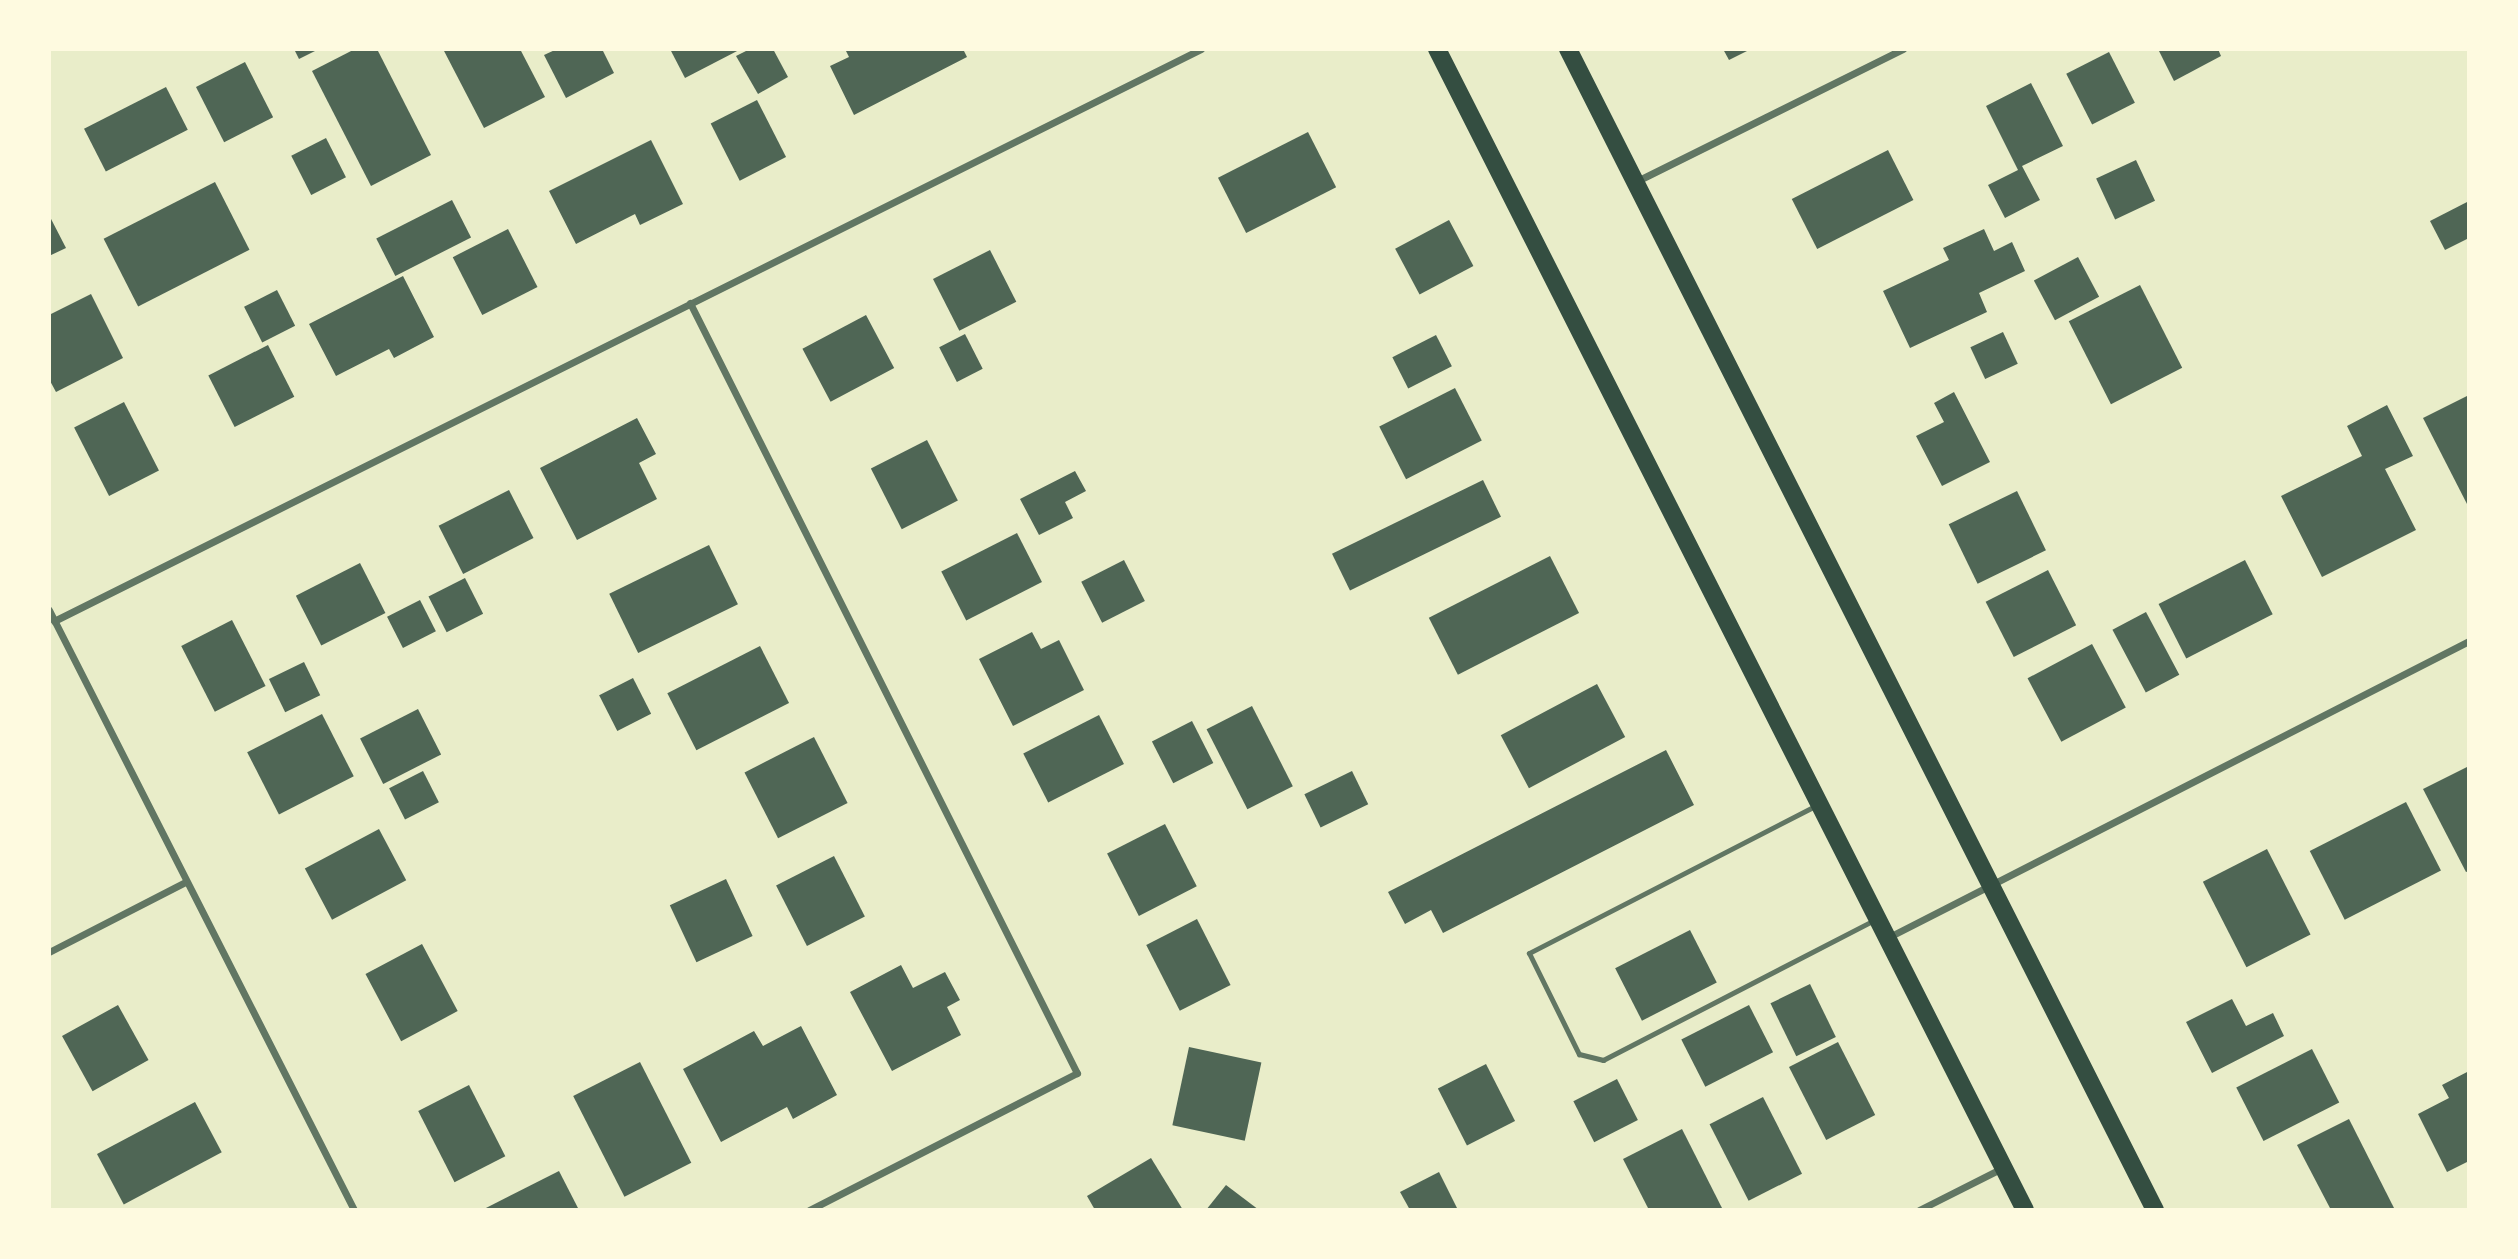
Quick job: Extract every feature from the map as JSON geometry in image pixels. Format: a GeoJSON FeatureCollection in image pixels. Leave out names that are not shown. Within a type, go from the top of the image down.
{"type":"FeatureCollection","features":[{"type":"Feature","properties":{"kind":"main road"},"geometry":{"type":"LineString","coordinates":[[1437,49],[2025,1210]]}},
{"type":"Feature","properties":{"kind":"main road"},"geometry":{"type":"LineString","coordinates":[[1568,49],[2155,1210]]}},
{"type":"Feature","properties":{"kind":"street"},"geometry":{"type":"LineString","coordinates":[[54,621],[1201,49]]}},
{"type":"Feature","properties":{"kind":"street"},"geometry":{"type":"LineString","coordinates":[[1635,182],[1903,49]]}},
{"type":"Feature","properties":{"kind":"street"},"geometry":{"type":"LineString","coordinates":[[690,303],[1077,1073],[809,1210]]}},
{"type":"Feature","properties":{"kind":"street"},"geometry":{"type":"LineString","coordinates":[[49,610],[354,1210]]}},
{"type":"Feature","properties":{"kind":"street"},"geometry":{"type":"LineString","coordinates":[[1887,938],[2469,641]]}},
{"type":"Feature","properties":{"kind":"street"},"geometry":{"type":"LineString","coordinates":[[49,952],[185,882]]}},
{"type":"Feature","properties":{"kind":"street"},"geometry":{"type":"LineString","coordinates":[[1919,1210],[2003,1167]]}},
{"type":"Feature","properties":{"kind":"lane"},"geometry":{"type":"LineString","coordinates":[[1819,803],[1529,953],[1578,1054],[1603,1060],[1877,918]]}},
{"type":"Feature","properties":{"kind":"building"},"geometry":{"type":"Polygon","coordinates":[[[294,49],[319,49],[299,59],[294,49]]]}},
{"type":"Feature","properties":{"kind":"building"},"geometry":{"type":"Polygon","coordinates":[[[355,49],[377,49],[431,155],[371,186],[312,71],[355,49]]]}},
{"type":"Feature","properties":{"kind":"building"},"geometry":{"type":"Polygon","coordinates":[[[443,49],[520,49],[545,97],[484,128],[443,49]]]}},
{"type":"Feature","properties":{"kind":"building"},"geometry":{"type":"Polygon","coordinates":[[[557,49],[602,49],[614,73],[566,98],[544,55],[557,49]]]}},
{"type":"Feature","properties":{"kind":"building"},"geometry":{"type":"Polygon","coordinates":[[[670,49],[741,49],[685,78],[670,49]]]}},
{"type":"Feature","properties":{"kind":"building"},"geometry":{"type":"Polygon","coordinates":[[[750,49],[773,49],[788,77],[758,94],[736,56],[750,49]]]}},
{"type":"Feature","properties":{"kind":"building"},"geometry":{"type":"Polygon","coordinates":[[[845,49],[963,49],[967,57],[854,115],[830,66],[849,57],[845,49]]]}},
{"type":"Feature","properties":{"kind":"building"},"geometry":{"type":"Polygon","coordinates":[[[1723,49],[1751,49],[1729,60],[1723,49]]]}},
{"type":"Feature","properties":{"kind":"building"},"geometry":{"type":"Polygon","coordinates":[[[2158,49],[2218,49],[2221,56],[2174,81],[2158,49]]]}},
{"type":"Feature","properties":{"kind":"building"},"geometry":{"type":"Polygon","coordinates":[[[2109,52],[2135,103],[2092,125],[2066,74],[2109,52]]]}},
{"type":"Feature","properties":{"kind":"building"},"geometry":{"type":"Polygon","coordinates":[[[245,62],[273,117],[224,142],[196,87],[245,62]]]}},
{"type":"Feature","properties":{"kind":"building"},"geometry":{"type":"Polygon","coordinates":[[[2031,83],[2063,146],[2022,166],[2040,200],[2005,218],[1988,185],[2018,170],[1986,106],[2031,83]]]}},
{"type":"Feature","properties":{"kind":"building"},"geometry":{"type":"Polygon","coordinates":[[[166,87],[188,130],[106,172],[84,129],[166,87]]]}},
{"type":"Feature","properties":{"kind":"building"},"geometry":{"type":"Polygon","coordinates":[[[757,100],[786,157],[740,181],[711,124],[757,100]]]}},
{"type":"Feature","properties":{"kind":"building"},"geometry":{"type":"Polygon","coordinates":[[[1308,132],[1336,187],[1246,233],[1218,178],[1308,132]]]}},
{"type":"Feature","properties":{"kind":"building"},"geometry":{"type":"Polygon","coordinates":[[[326,138],[346,177],[311,195],[291,156],[326,138]]]}},
{"type":"Feature","properties":{"kind":"building"},"geometry":{"type":"Polygon","coordinates":[[[651,140],[683,204],[640,225],[635,214],[576,244],[549,191],[651,140]]]}},
{"type":"Feature","properties":{"kind":"building"},"geometry":{"type":"Polygon","coordinates":[[[1888,150],[1913,200],[1817,249],[1792,199],[1888,150]]]}},
{"type":"Feature","properties":{"kind":"building"},"geometry":{"type":"Polygon","coordinates":[[[2136,160],[2155,201],[2115,219],[2096,179],[2136,160]]]}},
{"type":"Feature","properties":{"kind":"building"},"geometry":{"type":"Polygon","coordinates":[[[215,182],[250,250],[138,306],[104,239],[215,182]]]}},
{"type":"Feature","properties":{"kind":"building"},"geometry":{"type":"Polygon","coordinates":[[[452,200],[471,237],[395,276],[376,239],[452,200]]]}},
{"type":"Feature","properties":{"kind":"building"},"geometry":{"type":"Polygon","coordinates":[[[2469,201],[2469,238],[2445,250],[2430,221],[2469,201]]]}},
{"type":"Feature","properties":{"kind":"building"},"geometry":{"type":"Polygon","coordinates":[[[49,215],[66,248],[49,256],[49,215]]]}},
{"type":"Feature","properties":{"kind":"building"},"geometry":{"type":"Polygon","coordinates":[[[1449,220],[1473,266],[1420,295],[1395,249],[1449,220]]]}},
{"type":"Feature","properties":{"kind":"building"},"geometry":{"type":"Polygon","coordinates":[[[508,229],[538,287],[482,315],[453,257],[508,229]]]}},
{"type":"Feature","properties":{"kind":"building"},"geometry":{"type":"Polygon","coordinates":[[[1984,229],[1994,251],[2012,242],[2025,271],[1979,293],[1987,312],[1910,348],[1883,291],[1949,260],[1943,248],[1984,229]]]}},
{"type":"Feature","properties":{"kind":"building"},"geometry":{"type":"Polygon","coordinates":[[[990,250],[1016,302],[959,331],[933,279],[990,250]]]}},
{"type":"Feature","properties":{"kind":"building"},"geometry":{"type":"Polygon","coordinates":[[[2078,257],[2099,297],[2055,320],[2034,280],[2078,257]]]}},
{"type":"Feature","properties":{"kind":"building"},"geometry":{"type":"Polygon","coordinates":[[[403,276],[434,337],[394,358],[389,349],[336,376],[309,324],[403,276]]]}},
{"type":"Feature","properties":{"kind":"building"},"geometry":{"type":"Polygon","coordinates":[[[2140,285],[2182,368],[2111,404],[2069,321],[2140,285]]]}},
{"type":"Feature","properties":{"kind":"building"},"geometry":{"type":"Polygon","coordinates":[[[277,290],[295,326],[262,342],[244,307],[277,290]]]}},
{"type":"Feature","properties":{"kind":"building"},"geometry":{"type":"Polygon","coordinates":[[[91,294],[123,358],[56,392],[49,379],[49,315],[91,294]]]}},
{"type":"Feature","properties":{"kind":"building"},"geometry":{"type":"Polygon","coordinates":[[[866,315],[894,368],[831,402],[802,349],[866,315]]]}},
{"type":"Feature","properties":{"kind":"building"},"geometry":{"type":"Polygon","coordinates":[[[2003,332],[2018,364],[1985,379],[1970,347],[2003,332]]]}},
{"type":"Feature","properties":{"kind":"building"},"geometry":{"type":"Polygon","coordinates":[[[965,334],[983,369],[957,382],[939,347],[965,334]]]}},
{"type":"Feature","properties":{"kind":"building"},"geometry":{"type":"Polygon","coordinates":[[[1436,335],[1452,366],[1408,388],[1392,357],[1436,335]]]}},
{"type":"Feature","properties":{"kind":"building"},"geometry":{"type":"Polygon","coordinates":[[[268,345],[294,397],[235,427],[208,375],[268,345]]]}},
{"type":"Feature","properties":{"kind":"building"},"geometry":{"type":"Polygon","coordinates":[[[1455,388],[1482,441],[1406,479],[1379,427],[1455,388]]]}},
{"type":"Feature","properties":{"kind":"building"},"geometry":{"type":"Polygon","coordinates":[[[1954,392],[1990,462],[1942,486],[1916,436],[1944,422],[1934,403],[1954,392]]]}},
{"type":"Feature","properties":{"kind":"building"},"geometry":{"type":"Polygon","coordinates":[[[2469,395],[2469,503],[2467,504],[2423,418],[2469,395]]]}},
{"type":"Feature","properties":{"kind":"building"},"geometry":{"type":"Polygon","coordinates":[[[124,402],[159,471],[109,496],[74,427],[124,402]]]}},
{"type":"Feature","properties":{"kind":"building"},"geometry":{"type":"Polygon","coordinates":[[[2387,405],[2413,456],[2385,469],[2416,530],[2322,577],[2281,496],[2362,456],[2347,426],[2387,405]]]}},
{"type":"Feature","properties":{"kind":"building"},"geometry":{"type":"Polygon","coordinates":[[[637,418],[656,454],[639,463],[657,499],[577,540],[540,468],[637,418]]]}},
{"type":"Feature","properties":{"kind":"building"},"geometry":{"type":"Polygon","coordinates":[[[927,440],[958,501],[902,529],[871,469],[927,440]]]}},
{"type":"Feature","properties":{"kind":"building"},"geometry":{"type":"Polygon","coordinates":[[[1075,471],[1086,491],[1065,502],[1073,518],[1039,535],[1020,499],[1075,471]]]}},
{"type":"Feature","properties":{"kind":"building"},"geometry":{"type":"Polygon","coordinates":[[[1483,480],[1501,517],[1350,590],[1332,554],[1483,480]]]}},
{"type":"Feature","properties":{"kind":"building"},"geometry":{"type":"Polygon","coordinates":[[[509,490],[534,538],[463,574],[439,526],[509,490]]]}},
{"type":"Feature","properties":{"kind":"building"},"geometry":{"type":"Polygon","coordinates":[[[2017,491],[2046,550],[1978,584],[1949,524],[2017,491]]]}},
{"type":"Feature","properties":{"kind":"building"},"geometry":{"type":"Polygon","coordinates":[[[1017,533],[1042,582],[966,621],[941,572],[1017,533]]]}},
{"type":"Feature","properties":{"kind":"building"},"geometry":{"type":"Polygon","coordinates":[[[709,545],[738,604],[638,653],[609,594],[709,545]]]}},
{"type":"Feature","properties":{"kind":"building"},"geometry":{"type":"Polygon","coordinates":[[[1550,556],[1579,613],[1458,675],[1429,618],[1550,556]]]}},
{"type":"Feature","properties":{"kind":"building"},"geometry":{"type":"Polygon","coordinates":[[[1124,560],[1145,601],[1102,623],[1081,582],[1124,560]]]}},
{"type":"Feature","properties":{"kind":"building"},"geometry":{"type":"Polygon","coordinates":[[[2245,560],[2273,614],[2186,658],[2159,604],[2245,560]]]}},
{"type":"Feature","properties":{"kind":"building"},"geometry":{"type":"Polygon","coordinates":[[[360,563],[385,613],[321,646],[296,596],[360,563]]]}},
{"type":"Feature","properties":{"kind":"building"},"geometry":{"type":"Polygon","coordinates":[[[2048,570],[2076,625],[2014,657],[1986,602],[2048,570]]]}},
{"type":"Feature","properties":{"kind":"building"},"geometry":{"type":"Polygon","coordinates":[[[465,578],[483,614],[447,632],[428,597],[465,578]]]}},
{"type":"Feature","properties":{"kind":"building"},"geometry":{"type":"Polygon","coordinates":[[[420,600],[436,631],[403,648],[387,617],[420,600]]]}},
{"type":"Feature","properties":{"kind":"building"},"geometry":{"type":"Polygon","coordinates":[[[2146,612],[2179,675],[2146,693],[2112,630],[2146,612]]]}},
{"type":"Feature","properties":{"kind":"building"},"geometry":{"type":"Polygon","coordinates":[[[232,620],[266,686],[215,712],[181,646],[232,620]]]}},
{"type":"Feature","properties":{"kind":"building"},"geometry":{"type":"Polygon","coordinates":[[[1032,632],[1041,649],[1059,640],[1084,690],[1013,726],[979,659],[1032,632]]]}},
{"type":"Feature","properties":{"kind":"building"},"geometry":{"type":"Polygon","coordinates":[[[2092,644],[2126,708],[2061,742],[2028,678],[2092,644]]]}},
{"type":"Feature","properties":{"kind":"building"},"geometry":{"type":"Polygon","coordinates":[[[760,646],[789,703],[696,750],[667,693],[760,646]]]}},
{"type":"Feature","properties":{"kind":"building"},"geometry":{"type":"Polygon","coordinates":[[[304,662],[320,695],[285,712],[269,679],[304,662]]]}},
{"type":"Feature","properties":{"kind":"building"},"geometry":{"type":"Polygon","coordinates":[[[633,678],[651,714],[617,731],[599,695],[633,678]]]}},
{"type":"Feature","properties":{"kind":"building"},"geometry":{"type":"Polygon","coordinates":[[[1597,684],[1625,737],[1529,788],[1501,735],[1597,684]]]}},
{"type":"Feature","properties":{"kind":"building"},"geometry":{"type":"Polygon","coordinates":[[[1252,706],[1293,786],[1247,809],[1207,729],[1252,706]]]}},
{"type":"Feature","properties":{"kind":"building"},"geometry":{"type":"Polygon","coordinates":[[[418,709],[441,754],[383,784],[360,739],[418,709]]]}},
{"type":"Feature","properties":{"kind":"building"},"geometry":{"type":"Polygon","coordinates":[[[322,714],[354,776],[279,815],[247,752],[322,714]]]}},
{"type":"Feature","properties":{"kind":"building"},"geometry":{"type":"Polygon","coordinates":[[[1099,715],[1124,764],[1048,803],[1023,754],[1099,715]]]}},
{"type":"Feature","properties":{"kind":"building"},"geometry":{"type":"Polygon","coordinates":[[[1192,721],[1213,763],[1173,783],[1152,741],[1192,721]]]}},
{"type":"Feature","properties":{"kind":"building"},"geometry":{"type":"Polygon","coordinates":[[[814,737],[848,803],[778,838],[745,772],[814,737]]]}},
{"type":"Feature","properties":{"kind":"building"},"geometry":{"type":"Polygon","coordinates":[[[1666,750],[1694,805],[1443,933],[1431,910],[1405,924],[1388,892],[1666,750]]]}},
{"type":"Feature","properties":{"kind":"building"},"geometry":{"type":"Polygon","coordinates":[[[2469,766],[2469,871],[2466,872],[2423,789],[2469,766]]]}},
{"type":"Feature","properties":{"kind":"building"},"geometry":{"type":"Polygon","coordinates":[[[423,771],[439,802],[405,819],[389,788],[423,771]]]}},
{"type":"Feature","properties":{"kind":"building"},"geometry":{"type":"Polygon","coordinates":[[[1352,771],[1368,804],[1321,827],[1304,794],[1352,771]]]}},
{"type":"Feature","properties":{"kind":"building"},"geometry":{"type":"Polygon","coordinates":[[[2406,802],[2441,871],[2345,920],[2310,851],[2406,802]]]}},
{"type":"Feature","properties":{"kind":"building"},"geometry":{"type":"Polygon","coordinates":[[[1165,824],[1197,886],[1139,916],[1107,854],[1165,824]]]}},
{"type":"Feature","properties":{"kind":"building"},"geometry":{"type":"Polygon","coordinates":[[[379,829],[406,880],[332,920],[305,868],[379,829]]]}},
{"type":"Feature","properties":{"kind":"building"},"geometry":{"type":"Polygon","coordinates":[[[2267,849],[2311,935],[2246,967],[2203,882],[2267,849]]]}},
{"type":"Feature","properties":{"kind":"building"},"geometry":{"type":"Polygon","coordinates":[[[834,856],[865,917],[807,946],[776,886],[834,856]]]}},
{"type":"Feature","properties":{"kind":"building"},"geometry":{"type":"Polygon","coordinates":[[[726,879],[753,936],[696,962],[670,905],[726,879]]]}},
{"type":"Feature","properties":{"kind":"building"},"geometry":{"type":"Polygon","coordinates":[[[1197,919],[1231,985],[1180,1011],[1146,945],[1197,919]]]}},
{"type":"Feature","properties":{"kind":"building"},"geometry":{"type":"Polygon","coordinates":[[[1690,930],[1717,983],[1642,1021],[1615,968],[1690,930]]]}},
{"type":"Feature","properties":{"kind":"building"},"geometry":{"type":"Polygon","coordinates":[[[422,944],[458,1011],[401,1041],[365,974],[422,944]]]}},
{"type":"Feature","properties":{"kind":"building"},"geometry":{"type":"Polygon","coordinates":[[[901,965],[913,988],[945,972],[960,1000],[947,1007],[961,1035],[892,1071],[850,992],[901,965]]]}},
{"type":"Feature","properties":{"kind":"building"},"geometry":{"type":"Polygon","coordinates":[[[1810,984],[1836,1037],[1796,1056],[1770,1003],[1810,984]]]}},
{"type":"Feature","properties":{"kind":"building"},"geometry":{"type":"Polygon","coordinates":[[[2232,999],[2246,1026],[2273,1013],[2284,1036],[2212,1073],[2186,1022],[2232,999]]]}},
{"type":"Feature","properties":{"kind":"building"},"geometry":{"type":"Polygon","coordinates":[[[118,1005],[149,1060],[93,1091],[62,1036],[118,1005]]]}},
{"type":"Feature","properties":{"kind":"building"},"geometry":{"type":"Polygon","coordinates":[[[1749,1005],[1773,1052],[1705,1087],[1681,1040],[1749,1005]]]}},
{"type":"Feature","properties":{"kind":"building"},"geometry":{"type":"Polygon","coordinates":[[[801,1026],[837,1095],[793,1119],[787,1107],[721,1142],[683,1069],[754,1031],[763,1046],[801,1026]]]}},
{"type":"Feature","properties":{"kind":"building"},"geometry":{"type":"Polygon","coordinates":[[[1838,1042],[1875,1115],[1826,1140],[1789,1067],[1838,1042]]]}},
{"type":"Feature","properties":{"kind":"building"},"geometry":{"type":"Polygon","coordinates":[[[1189,1047],[1261,1062],[1245,1141],[1172,1125],[1189,1047]]]}},
{"type":"Feature","properties":{"kind":"building"},"geometry":{"type":"Polygon","coordinates":[[[2312,1049],[2339,1102],[2264,1141],[2236,1088],[2312,1049]]]}},
{"type":"Feature","properties":{"kind":"building"},"geometry":{"type":"Polygon","coordinates":[[[640,1062],[691,1163],[624,1197],[573,1096],[640,1062]]]}},
{"type":"Feature","properties":{"kind":"building"},"geometry":{"type":"Polygon","coordinates":[[[1486,1064],[1515,1121],[1467,1146],[1438,1089],[1486,1064]]]}},
{"type":"Feature","properties":{"kind":"building"},"geometry":{"type":"Polygon","coordinates":[[[2469,1071],[2469,1161],[2447,1172],[2418,1114],[2449,1098],[2442,1085],[2469,1071]]]}},
{"type":"Feature","properties":{"kind":"building"},"geometry":{"type":"Polygon","coordinates":[[[1617,1079],[1638,1120],[1594,1142],[1573,1101],[1617,1079]]]}},
{"type":"Feature","properties":{"kind":"building"},"geometry":{"type":"Polygon","coordinates":[[[469,1085],[505,1156],[455,1182],[418,1111],[469,1085]]]}},
{"type":"Feature","properties":{"kind":"building"},"geometry":{"type":"Polygon","coordinates":[[[1763,1097],[1802,1174],[1749,1201],[1710,1124],[1763,1097]]]}},
{"type":"Feature","properties":{"kind":"building"},"geometry":{"type":"Polygon","coordinates":[[[195,1102],[222,1152],[124,1204],[97,1154],[195,1102]]]}},
{"type":"Feature","properties":{"kind":"building"},"geometry":{"type":"Polygon","coordinates":[[[2349,1119],[2395,1210],[2331,1210],[2297,1145],[2349,1119]]]}},
{"type":"Feature","properties":{"kind":"building"},"geometry":{"type":"Polygon","coordinates":[[[1682,1129],[1723,1210],[1649,1210],[1623,1159],[1682,1129]]]}},
{"type":"Feature","properties":{"kind":"building"},"geometry":{"type":"Polygon","coordinates":[[[1151,1158],[1183,1210],[1095,1210],[1087,1196],[1151,1158]]]}},
{"type":"Feature","properties":{"kind":"building"},"geometry":{"type":"Polygon","coordinates":[[[559,1171],[579,1210],[482,1210],[559,1171]]]}},
{"type":"Feature","properties":{"kind":"building"},"geometry":{"type":"Polygon","coordinates":[[[1439,1172],[1458,1210],[1410,1210],[1400,1192],[1439,1172]]]}},
{"type":"Feature","properties":{"kind":"building"},"geometry":{"type":"Polygon","coordinates":[[[1226,1185],[1259,1210],[1206,1210],[1226,1185]]]}}]}
